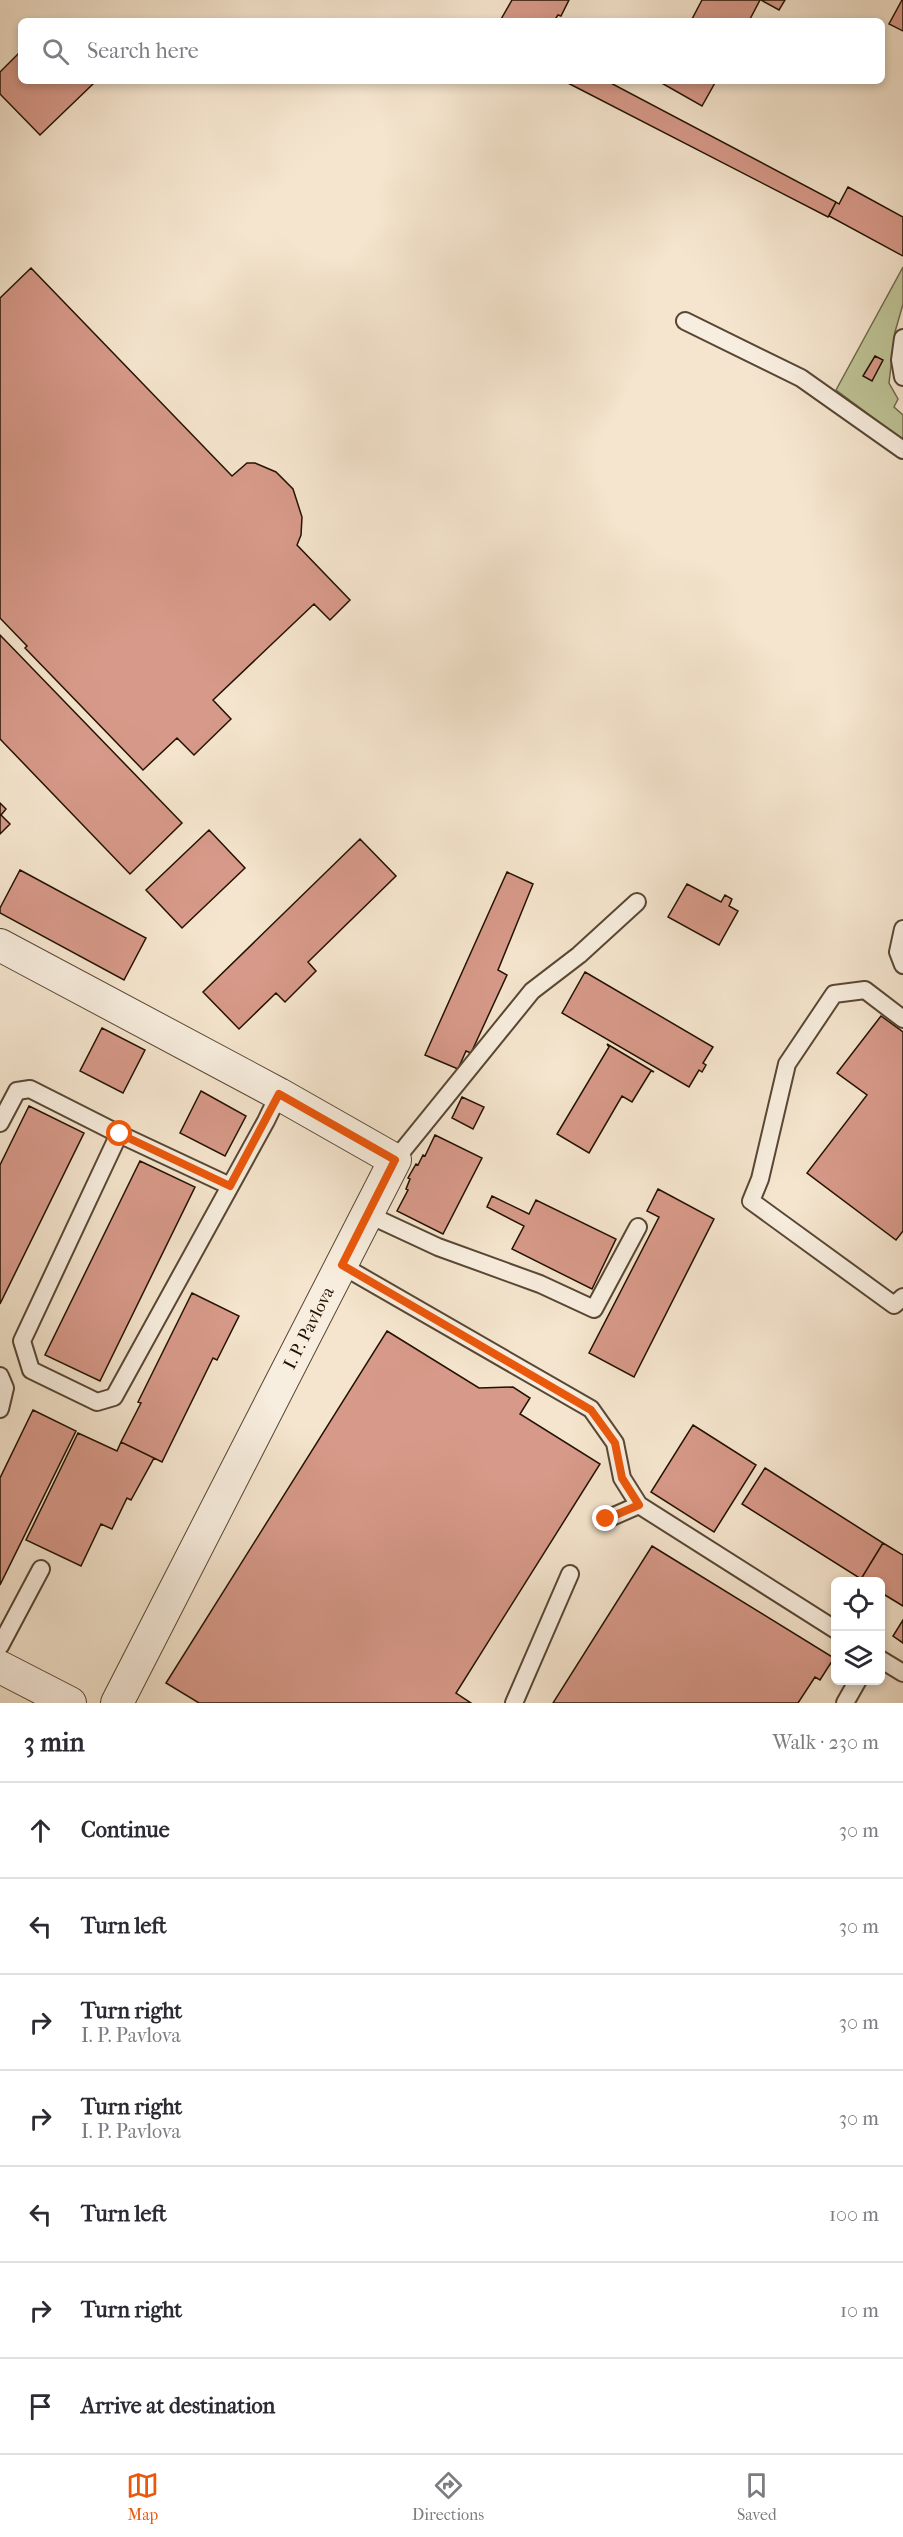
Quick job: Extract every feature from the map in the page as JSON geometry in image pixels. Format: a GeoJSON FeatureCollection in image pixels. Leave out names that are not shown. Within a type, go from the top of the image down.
{"type":"FeatureCollection","features":[{"type":"Feature","properties":{"kind":"street"},"geometry":{"type":"LineString","coordinates":[[0,945],[279,1094],[395,1160]]}},
{"type":"Feature","properties":{"kind":"street","name":"I. P. Pavlova"},"geometry":{"type":"LineString","coordinates":[[117,1703],[395,1160]]}},
{"type":"Feature","properties":{"kind":"street"},"geometry":{"type":"LineString","coordinates":[[0,1667],[70,1703]]}},
{"type":"Feature","properties":{"kind":"lane"},"geometry":{"type":"LineString","coordinates":[[685,321],[801,378],[903,450]]}},
{"type":"Feature","properties":{"kind":"lane"},"geometry":{"type":"LineString","coordinates":[[903,338],[900,360],[903,377]]}},
{"type":"Feature","properties":{"kind":"lane"},"geometry":{"type":"LineString","coordinates":[[395,1160],[532,991],[579,954],[637,902]]}},
{"type":"Feature","properties":{"kind":"lane"},"geometry":{"type":"LineString","coordinates":[[903,929],[897,952],[903,964]]}},
{"type":"Feature","properties":{"kind":"lane"},"geometry":{"type":"LineString","coordinates":[[903,1019],[865,990],[834,994],[787,1064],[760,1179],[751,1201],[894,1305],[903,1297]]}},
{"type":"Feature","properties":{"kind":"lane"},"geometry":{"type":"LineString","coordinates":[[0,1124],[17,1090],[30,1089],[230,1186]]}},
{"type":"Feature","properties":{"kind":"lane"},"geometry":{"type":"LineString","coordinates":[[120,1134],[22,1341],[31,1370],[97,1402],[114,1397],[279,1094]]}},
{"type":"Feature","properties":{"kind":"lane"},"geometry":{"type":"LineString","coordinates":[[368,1214],[438,1247],[540,1284],[594,1309],[638,1227]]}},
{"type":"Feature","properties":{"kind":"lane"},"geometry":{"type":"LineString","coordinates":[[342,1265],[591,1410],[615,1443],[622,1478],[639,1505],[831,1627]]}},
{"type":"Feature","properties":{"kind":"lane"},"geometry":{"type":"LineString","coordinates":[[0,1376],[5,1388],[0,1409]]}},
{"type":"Feature","properties":{"kind":"lane"},"geometry":{"type":"LineString","coordinates":[[606,1519],[639,1505]]}},
{"type":"Feature","properties":{"kind":"lane"},"geometry":{"type":"LineString","coordinates":[[0,1646],[41,1569]]}},
{"type":"Feature","properties":{"kind":"lane"},"geometry":{"type":"LineString","coordinates":[[514,1703],[570,1574]]}},
{"type":"Feature","properties":{"kind":"lane"},"geometry":{"type":"LineString","coordinates":[[885,1662],[903,1673]]}},
{"type":"Feature","properties":{"kind":"lane"},"geometry":{"type":"LineString","coordinates":[[845,1703],[855,1685]]}},
{"type":"Feature","properties":{"kind":"green space"},"geometry":{"type":"Polygon","coordinates":[[[903,267],[903,304],[895,332],[889,383],[898,399],[894,407],[903,415],[903,440],[836,390],[903,267]]]}},
{"type":"Feature","properties":{"kind":"building"},"geometry":{"type":"Polygon","coordinates":[[[512,0],[569,0],[561,16],[558,15],[556,18],[502,18],[512,0]]]}},
{"type":"Feature","properties":{"kind":"building"},"geometry":{"type":"Polygon","coordinates":[[[702,0],[760,0],[751,18],[693,18],[702,0]]]}},
{"type":"Feature","properties":{"kind":"building"},"geometry":{"type":"Polygon","coordinates":[[[761,0],[785,0],[779,10],[761,0]]]}},
{"type":"Feature","properties":{"kind":"building"},"geometry":{"type":"Polygon","coordinates":[[[903,0],[903,31],[889,24],[903,0]]]}},
{"type":"Feature","properties":{"kind":"building"},"geometry":{"type":"Polygon","coordinates":[[[18,54],[18,84],[93,84],[40,135],[0,94],[0,72],[18,54]]]}},
{"type":"Feature","properties":{"kind":"building"},"geometry":{"type":"Polygon","coordinates":[[[570,84],[613,84],[836,202],[828,217],[570,84]]]}},
{"type":"Feature","properties":{"kind":"building"},"geometry":{"type":"Polygon","coordinates":[[[663,84],[714,84],[702,106],[663,84]]]}},
{"type":"Feature","properties":{"kind":"building"},"geometry":{"type":"Polygon","coordinates":[[[848,187],[903,217],[903,256],[829,216],[836,202],[839,204],[848,187]]]}},
{"type":"Feature","properties":{"kind":"building"},"geometry":{"type":"Polygon","coordinates":[[[31,268],[232,476],[247,463],[255,463],[276,472],[293,489],[302,517],[301,535],[297,545],[350,600],[330,620],[314,604],[213,700],[231,719],[194,755],[177,738],[143,770],[25,648],[27,646],[0,618],[0,298],[31,268]]]}},
{"type":"Feature","properties":{"kind":"building"},"geometry":{"type":"Polygon","coordinates":[[[875,356],[883,360],[872,381],[863,376],[875,356]]]}},
{"type":"Feature","properties":{"kind":"building"},"geometry":{"type":"Polygon","coordinates":[[[0,635],[182,823],[130,874],[0,739],[0,635]]]}},
{"type":"Feature","properties":{"kind":"building"},"geometry":{"type":"Polygon","coordinates":[[[0,803],[6,809],[1,815],[10,824],[0,834],[0,803]]]}},
{"type":"Feature","properties":{"kind":"building"},"geometry":{"type":"Polygon","coordinates":[[[209,830],[245,868],[182,928],[146,890],[209,830]]]}},
{"type":"Feature","properties":{"kind":"building"},"geometry":{"type":"Polygon","coordinates":[[[360,839],[396,876],[308,962],[316,971],[285,1002],[276,993],[239,1029],[203,992],[360,839]]]}},
{"type":"Feature","properties":{"kind":"building"},"geometry":{"type":"Polygon","coordinates":[[[20,870],[146,938],[124,980],[0,913],[0,908],[20,870]]]}},
{"type":"Feature","properties":{"kind":"building"},"geometry":{"type":"Polygon","coordinates":[[[507,872],[533,884],[498,970],[507,975],[471,1053],[466,1051],[458,1069],[425,1055],[507,872]]]}},
{"type":"Feature","properties":{"kind":"building"},"geometry":{"type":"Polygon","coordinates":[[[687,884],[721,902],[725,895],[732,899],[729,906],[738,911],[719,945],[668,917],[687,884]]]}},
{"type":"Feature","properties":{"kind":"building"},"geometry":{"type":"Polygon","coordinates":[[[585,972],[713,1047],[703,1063],[706,1065],[702,1072],[699,1070],[689,1087],[562,1013],[585,972]]]}},
{"type":"Feature","properties":{"kind":"building"},"geometry":{"type":"Polygon","coordinates":[[[881,1016],[903,1032],[903,1231],[896,1240],[807,1173],[867,1095],[837,1073],[881,1016]]]}},
{"type":"Feature","properties":{"kind":"building"},"geometry":{"type":"Polygon","coordinates":[[[102,1028],[145,1050],[123,1093],[80,1071],[102,1028]]]}},
{"type":"Feature","properties":{"kind":"building"},"geometry":{"type":"Polygon","coordinates":[[[607,1044],[654,1072],[651,1071],[632,1102],[622,1096],[589,1153],[557,1134],[609,1047],[607,1044]]]}},
{"type":"Feature","properties":{"kind":"building"},"geometry":{"type":"Polygon","coordinates":[[[201,1091],[246,1116],[225,1156],[180,1133],[201,1091]]]}},
{"type":"Feature","properties":{"kind":"building"},"geometry":{"type":"Polygon","coordinates":[[[462,1097],[484,1107],[473,1129],[452,1118],[462,1097]]]}},
{"type":"Feature","properties":{"kind":"building"},"geometry":{"type":"Polygon","coordinates":[[[29,1106],[84,1133],[0,1304],[0,1165],[29,1106]]]}},
{"type":"Feature","properties":{"kind":"building"},"geometry":{"type":"Polygon","coordinates":[[[435,1135],[482,1158],[443,1234],[397,1211],[408,1190],[406,1189],[410,1179],[408,1178],[416,1164],[418,1165],[423,1155],[425,1156],[435,1135]]]}},
{"type":"Feature","properties":{"kind":"building"},"geometry":{"type":"Polygon","coordinates":[[[140,1161],[195,1187],[100,1381],[45,1355],[140,1161]]]}},
{"type":"Feature","properties":{"kind":"building"},"geometry":{"type":"Polygon","coordinates":[[[658,1189],[714,1219],[634,1377],[589,1353],[659,1217],[647,1211],[658,1189]]]}},
{"type":"Feature","properties":{"kind":"building"},"geometry":{"type":"Polygon","coordinates":[[[492,1196],[529,1214],[536,1200],[616,1239],[592,1289],[512,1249],[524,1226],[487,1207],[492,1196]]]}},
{"type":"Feature","properties":{"kind":"building"},"geometry":{"type":"Polygon","coordinates":[[[192,1293],[239,1316],[217,1360],[213,1358],[162,1462],[121,1442],[141,1403],[138,1402],[192,1293]]]}},
{"type":"Feature","properties":{"kind":"building"},"geometry":{"type":"Polygon","coordinates":[[[387,1331],[479,1388],[513,1387],[530,1398],[520,1414],[600,1464],[456,1693],[471,1703],[199,1703],[166,1683],[387,1331]]]}},
{"type":"Feature","properties":{"kind":"building"},"geometry":{"type":"Polygon","coordinates":[[[33,1410],[76,1431],[0,1585],[0,1478],[33,1410]]]}},
{"type":"Feature","properties":{"kind":"building"},"geometry":{"type":"Polygon","coordinates":[[[693,1425],[756,1465],[714,1532],[651,1492],[693,1425]]]}},
{"type":"Feature","properties":{"kind":"building"},"geometry":{"type":"Polygon","coordinates":[[[78,1433],[117,1451],[121,1442],[154,1458],[131,1500],[127,1498],[112,1529],[101,1524],[81,1566],[26,1540],[78,1433]]]}},
{"type":"Feature","properties":{"kind":"building"},"geometry":{"type":"Polygon","coordinates":[[[765,1468],[883,1543],[862,1577],[858,1577],[742,1504],[765,1468]]]}},
{"type":"Feature","properties":{"kind":"building"},"geometry":{"type":"Polygon","coordinates":[[[883,1543],[903,1555],[903,1606],[885,1595],[885,1577],[862,1577],[883,1543]]]}},
{"type":"Feature","properties":{"kind":"building"},"geometry":{"type":"Polygon","coordinates":[[[652,1546],[831,1656],[831,1663],[820,1680],[815,1677],[798,1703],[553,1703],[652,1546]]]}},
{"type":"Feature","properties":{"kind":"building"},"geometry":{"type":"Polygon","coordinates":[[[903,1620],[903,1643],[893,1636],[903,1620]]]}},
{"type":"Feature","properties":{"kind":"route"},"geometry":{"type":"LineString","coordinates":[[120,1134],[230,1186],[279,1094],[395,1160],[342,1265],[591,1410],[615,1443],[622,1478],[639,1505],[606,1519]]}}]}
